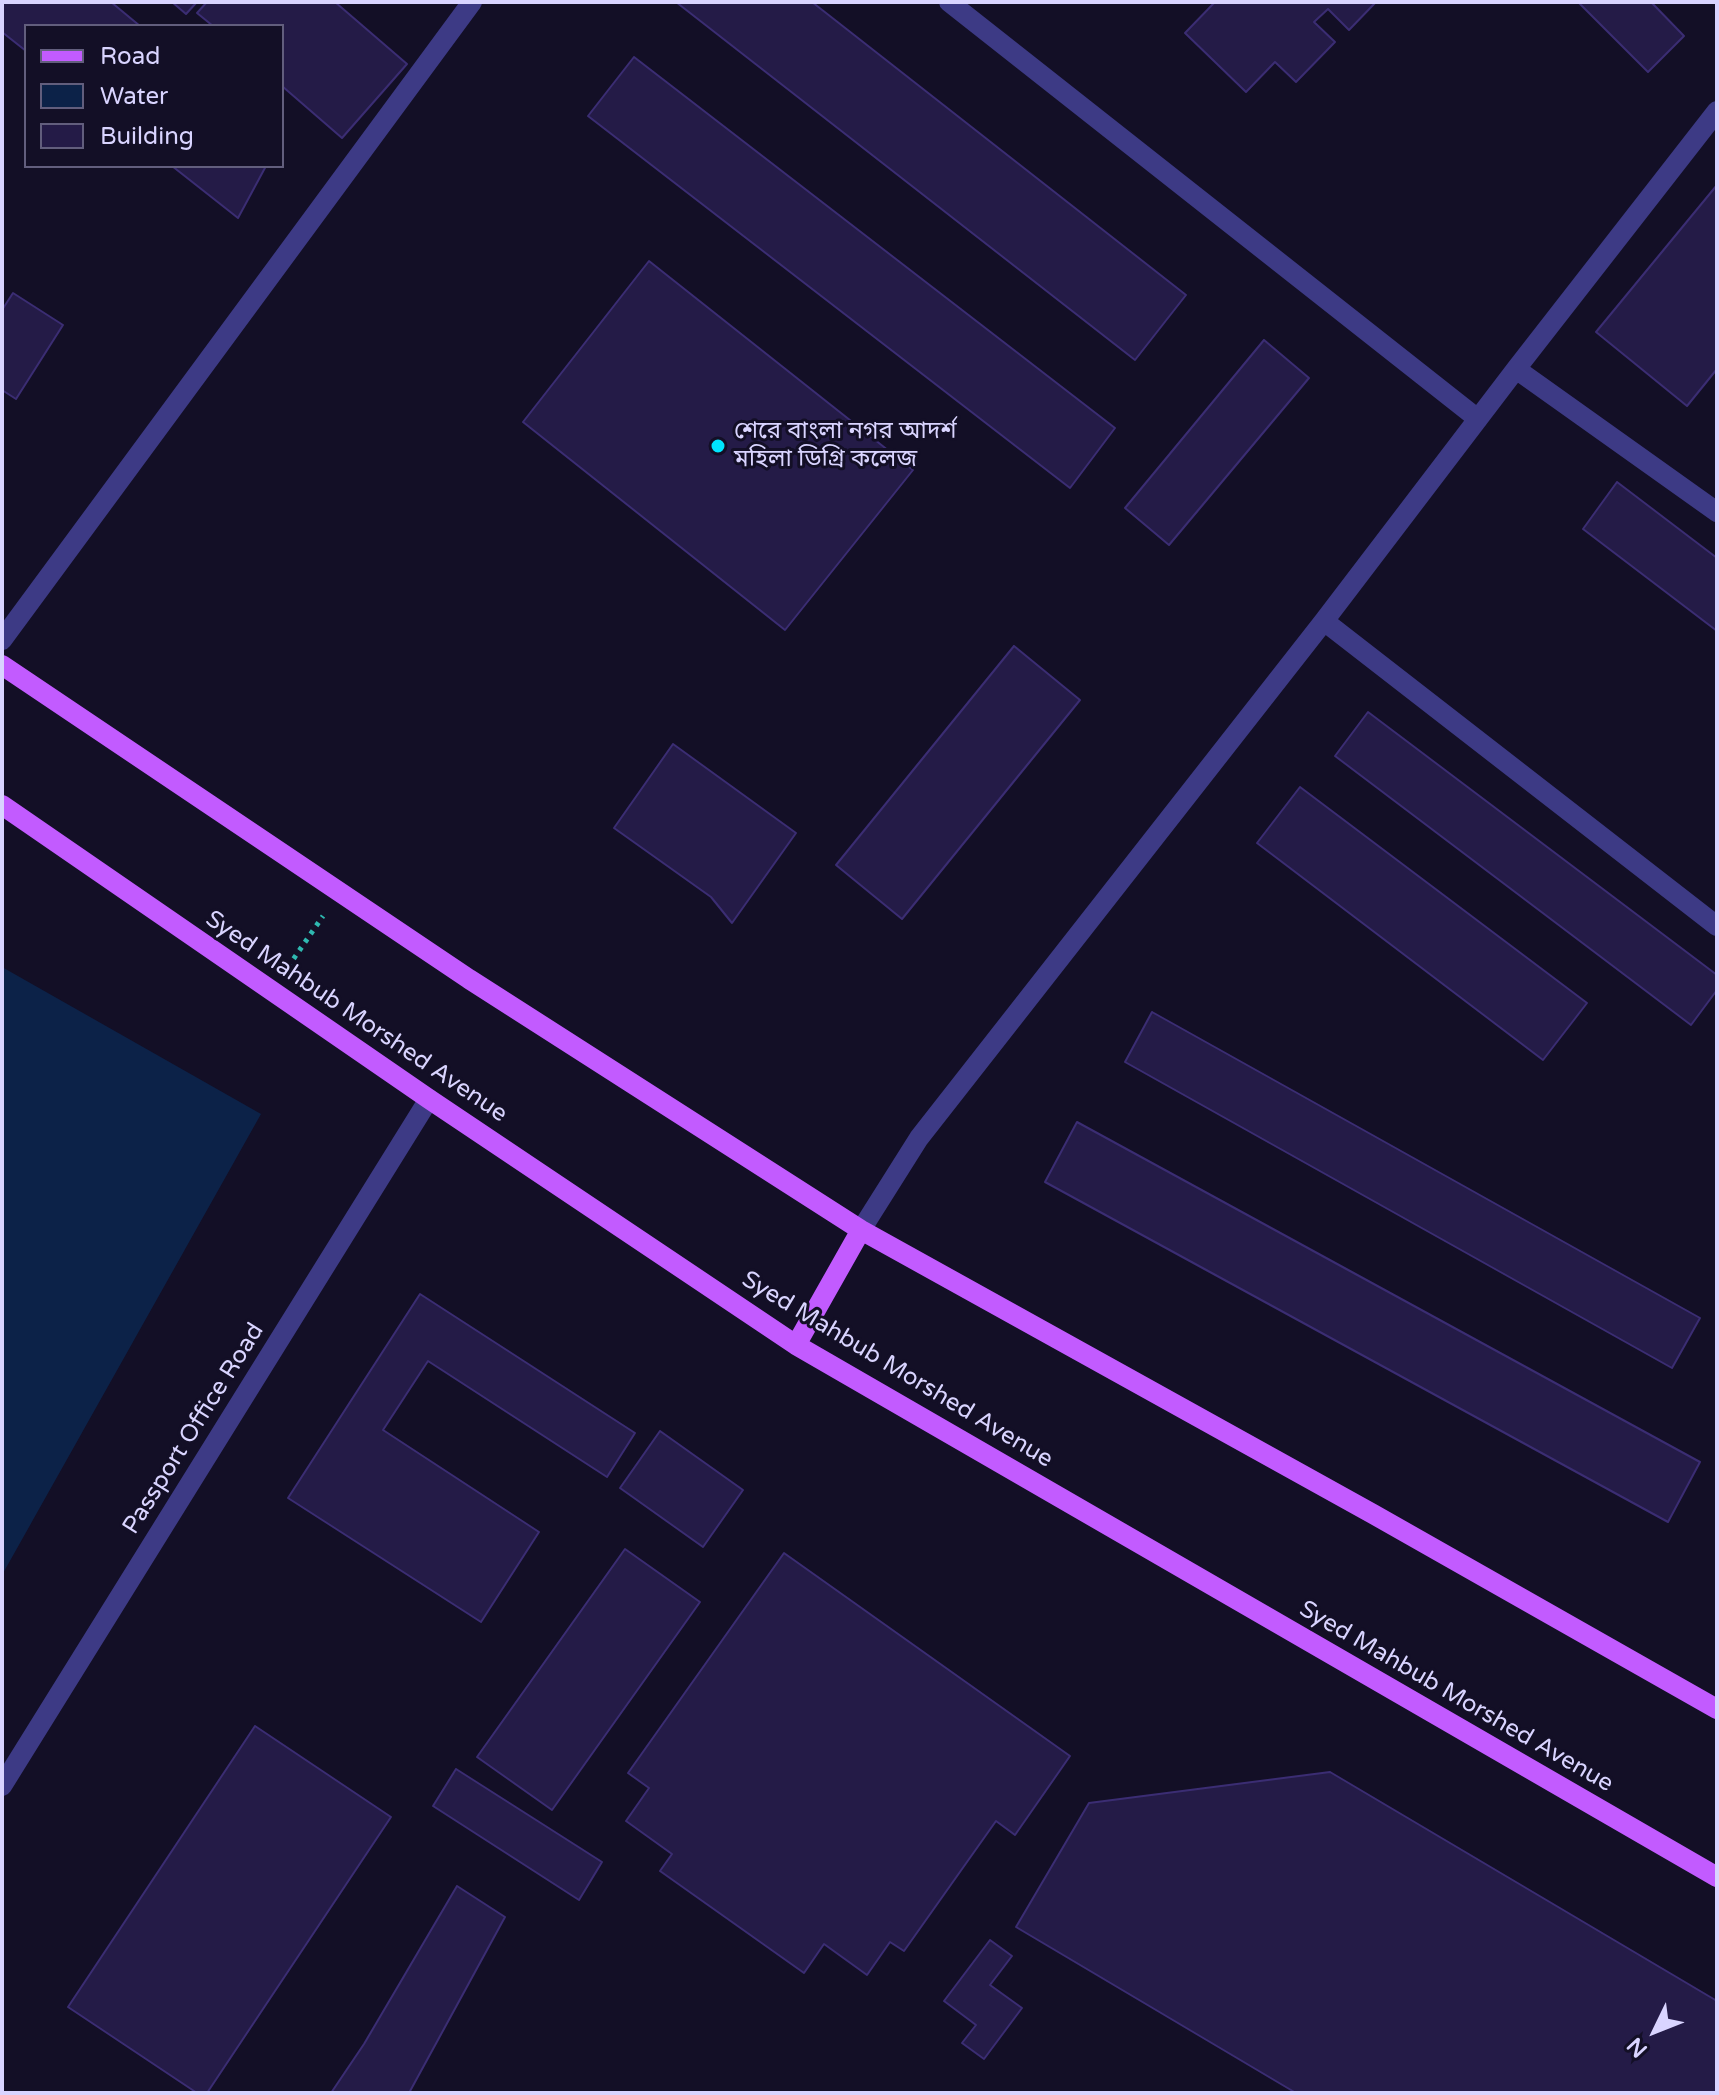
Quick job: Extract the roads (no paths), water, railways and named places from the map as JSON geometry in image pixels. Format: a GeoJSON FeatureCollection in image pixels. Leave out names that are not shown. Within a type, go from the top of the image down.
{"type":"FeatureCollection","features":[{"type":"Feature","properties":{"kind":"main road"},"geometry":{"type":"LineString","coordinates":[[2,665],[469,979],[861,1230],[1717,1709]]}},
{"type":"Feature","properties":{"kind":"main road","name":"Syed Mahbub Morshed Avenue"},"geometry":{"type":"LineString","coordinates":[[2,805],[429,1099],[796,1345],[1717,1877]]}},
{"type":"Feature","properties":{"kind":"main road"},"geometry":{"type":"LineString","coordinates":[[796,1345],[861,1230]]}},
{"type":"Feature","properties":{"kind":"street"},"geometry":{"type":"LineString","coordinates":[[2,640],[472,2]]}},
{"type":"Feature","properties":{"kind":"street"},"geometry":{"type":"LineString","coordinates":[[949,2],[1478,419]]}},
{"type":"Feature","properties":{"kind":"street"},"geometry":{"type":"LineString","coordinates":[[861,1230],[919,1138],[1324,621],[1717,111]]}},
{"type":"Feature","properties":{"kind":"street"},"geometry":{"type":"LineString","coordinates":[[1516,369],[1717,512]]}},
{"type":"Feature","properties":{"kind":"street"},"geometry":{"type":"LineString","coordinates":[[1324,621],[1717,926]]}},
{"type":"Feature","properties":{"kind":"street","name":"Passport Office Road"},"geometry":{"type":"LineString","coordinates":[[2,1786],[429,1099]]}},
{"type":"Feature","properties":{"kind":"water"},"geometry":{"type":"Polygon","coordinates":[[[2,967],[261,1114],[2,1575],[2,967]]]}},
{"type":"Feature","properties":{"kind":"place","name":"শেরে বাংলা নগর আদর্শ মহিলা ডিগ্রি কলেজ"},"geometry":{"type":"Point","coordinates":[718,446]}}]}
